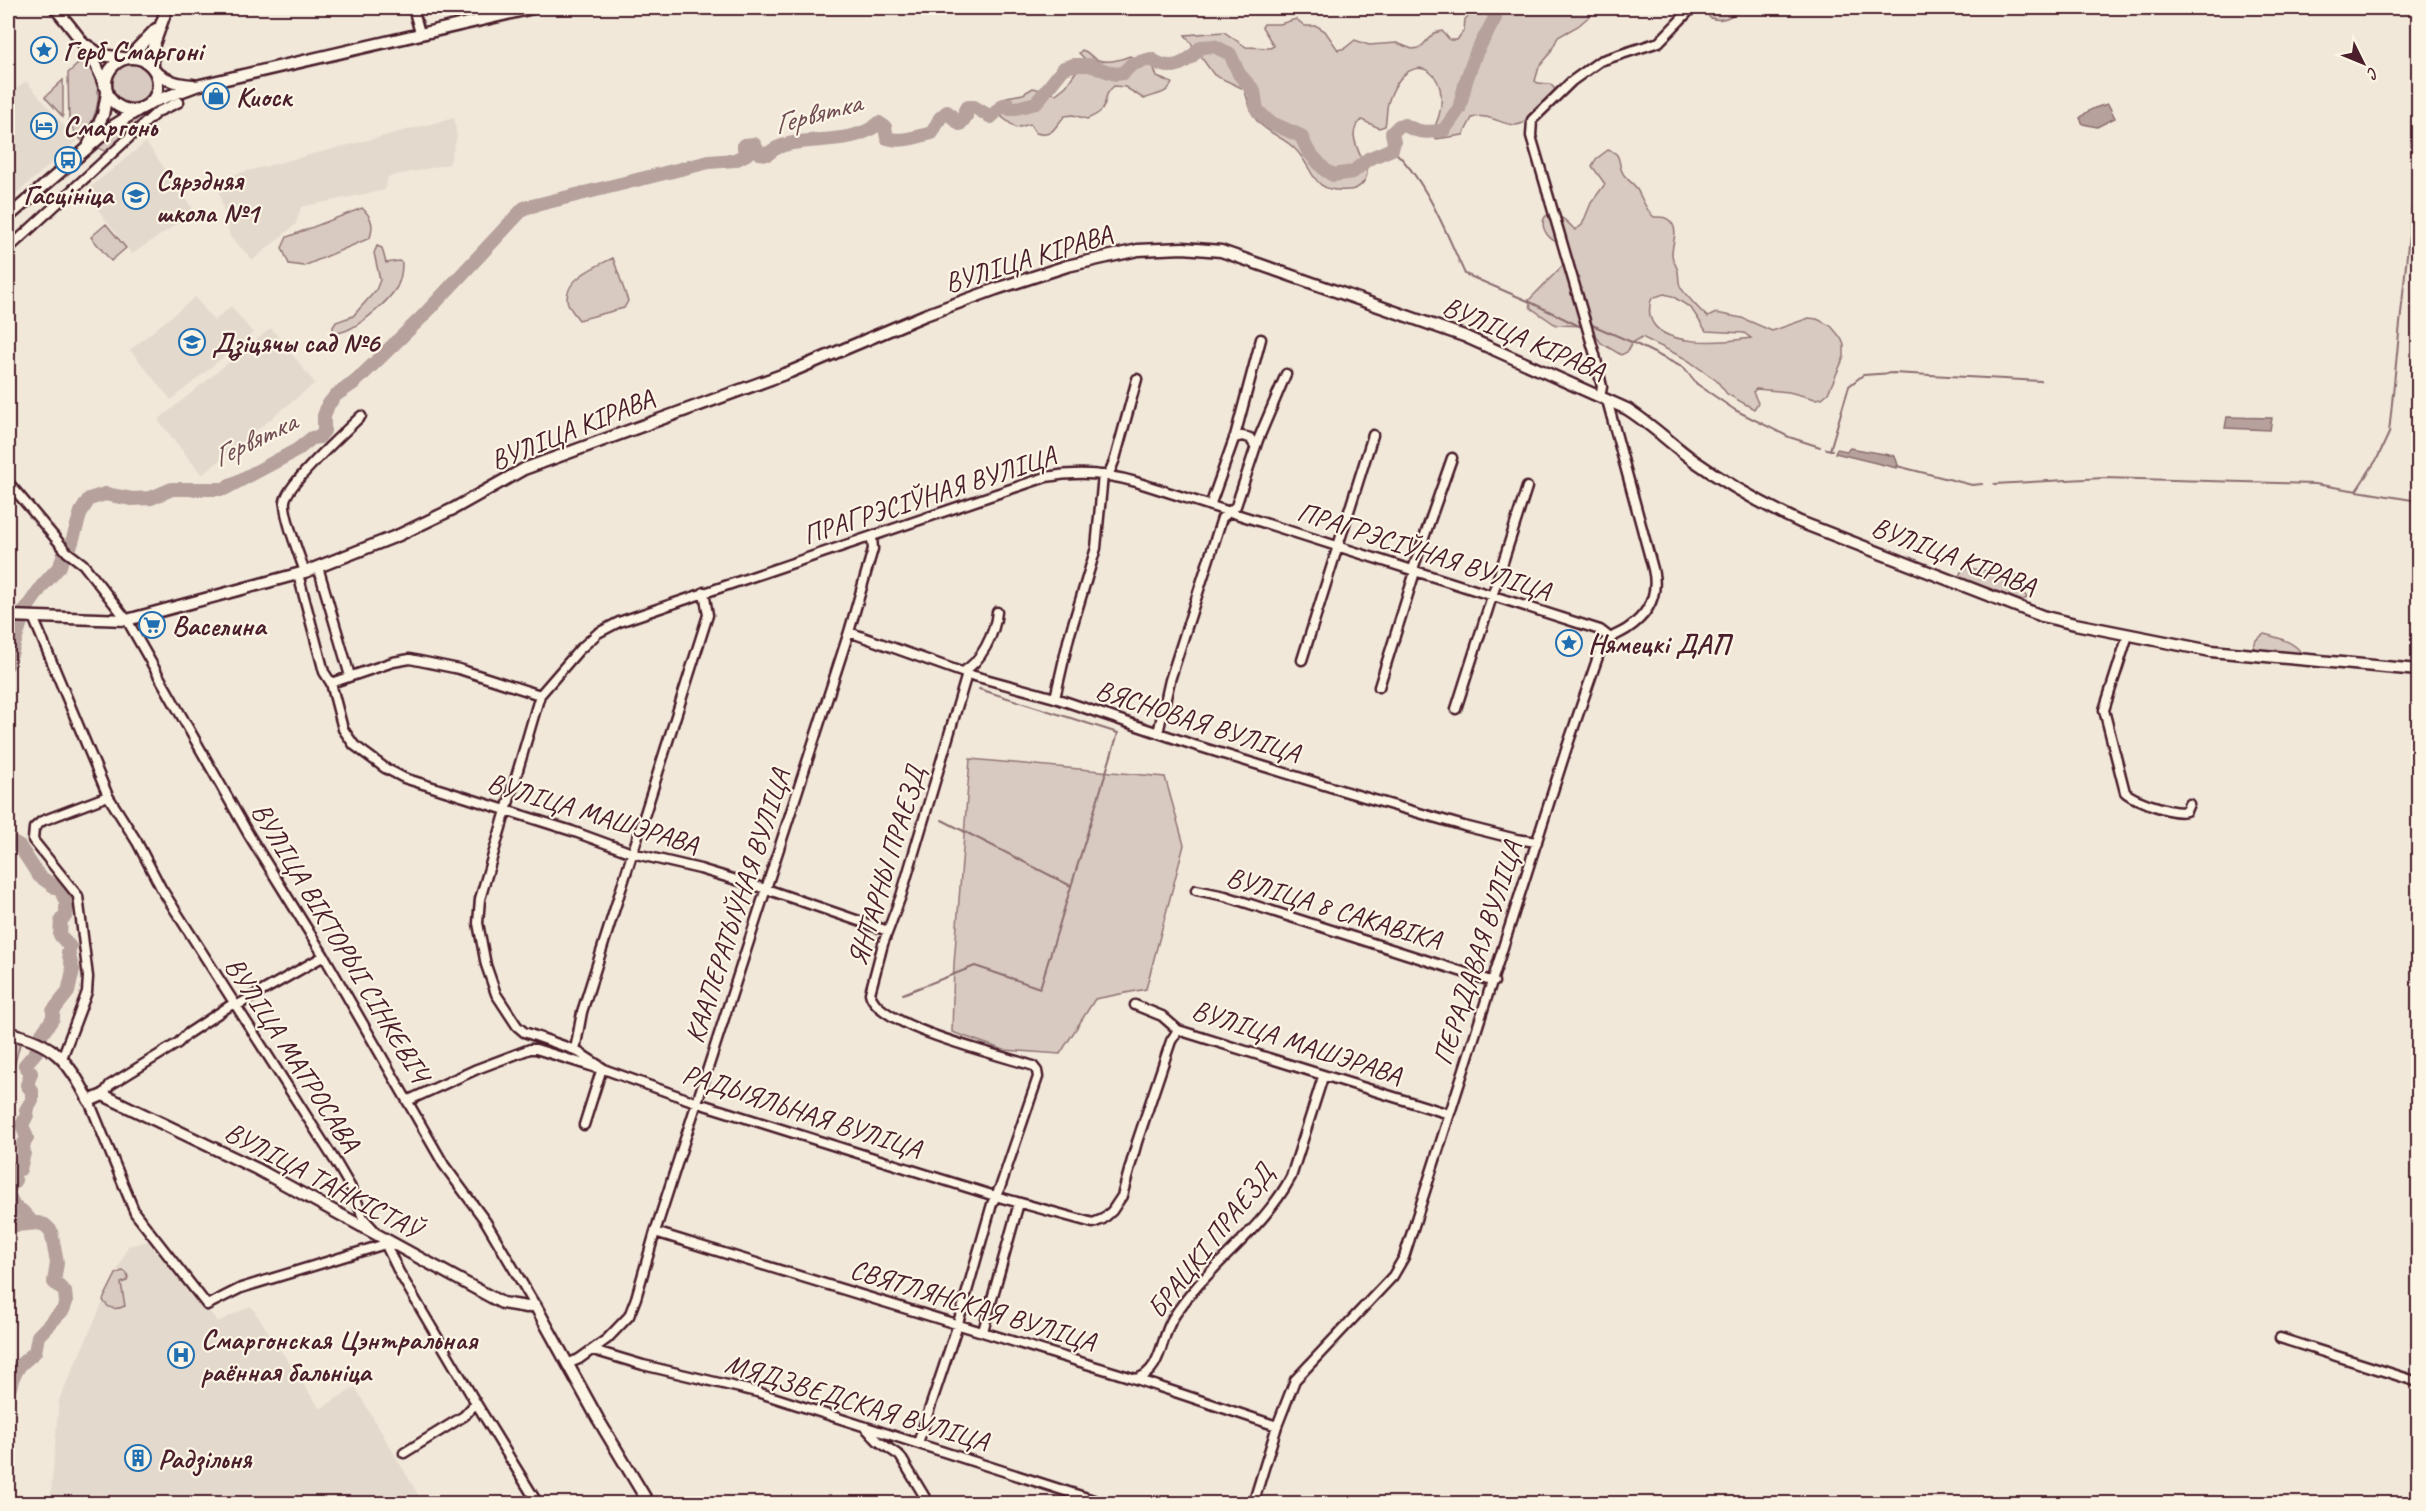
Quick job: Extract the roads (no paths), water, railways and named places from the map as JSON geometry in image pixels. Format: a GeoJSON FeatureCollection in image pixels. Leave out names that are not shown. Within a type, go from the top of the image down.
{"type":"FeatureCollection","features":[{"type":"Feature","properties":{"kind":"street"},"geometry":{"type":"LineString","coordinates":[[55,8],[85,44],[97,66],[106,91],[116,106],[124,109],[145,106],[158,89],[153,47],[167,8]]}},
{"type":"Feature","properties":{"kind":"street"},"geometry":{"type":"LineString","coordinates":[[413,8],[420,33]]}},
{"type":"Feature","properties":{"kind":"street"},"geometry":{"type":"LineString","coordinates":[[8,217],[116,124],[145,106],[196,86],[420,33],[492,11],[533,8]]}},
{"type":"Feature","properties":{"kind":"street"},"geometry":{"type":"LineString","coordinates":[[1609,637],[1635,622],[1651,602],[1656,582],[1530,126],[1532,120],[1585,70],[1600,61],[1659,42],[1692,8]]}},
{"type":"Feature","properties":{"kind":"street"},"geometry":{"type":"LineString","coordinates":[[86,149],[103,115],[108,72],[112,66],[147,41],[160,24]]}},
{"type":"Feature","properties":{"kind":"street"},"geometry":{"type":"LineString","coordinates":[[85,44],[101,55],[143,60],[165,79],[178,84],[196,86]]}},
{"type":"Feature","properties":{"kind":"street"},"geometry":{"type":"LineString","coordinates":[[8,249],[158,112],[179,102]]}},
{"type":"Feature","properties":{"kind":"street","name":"ВУЛІЦА КІРАВА"},"geometry":{"type":"LineString","coordinates":[[13,616],[127,620],[302,573],[399,535],[453,509],[524,469],[790,372],[925,315],[1067,266],[1138,250],[1183,248],[1221,251],[1464,336],[1638,416],[1691,458],[1782,514],[2042,616],[2211,651],[2418,670]]}},
{"type":"Feature","properties":{"kind":"street"},"geometry":{"type":"LineString","coordinates":[[1210,506],[1234,438],[1261,339]]}},
{"type":"Feature","properties":{"kind":"street"},"geometry":{"type":"LineString","coordinates":[[1158,733],[1170,680],[1222,518],[1236,506],[1256,446],[1286,374]]}},
{"type":"Feature","properties":{"kind":"street"},"geometry":{"type":"LineString","coordinates":[[1055,698],[1069,637],[1096,548],[1106,475],[1115,459],[1137,379]]}},
{"type":"Feature","properties":{"kind":"street","name":"ВУЛІЦА МАШЭРАВА"},"geometry":{"type":"LineString","coordinates":[[362,416],[287,493],[285,509],[324,672],[331,683],[344,729],[354,745],[404,778],[633,854],[700,869],[888,931]]}},
{"type":"Feature","properties":{"kind":"street"},"geometry":{"type":"LineString","coordinates":[[1302,660],[1373,435]]}},
{"type":"Feature","properties":{"kind":"street"},"geometry":{"type":"LineString","coordinates":[[1234,438],[1242,436],[1250,438],[1256,446]]}},
{"type":"Feature","properties":{"kind":"street"},"geometry":{"type":"LineString","coordinates":[[1379,687],[1414,570],[1452,458]]}},
{"type":"Feature","properties":{"kind":"street","name":"ПРАГРЭСІЎНАЯ ВУЛІЦА"},"geometry":{"type":"LineString","coordinates":[[506,810],[540,695],[579,650],[598,633],[619,622],[704,592],[1046,477],[1065,473],[1106,475],[1136,482],[1600,630],[1609,637]]}},
{"type":"Feature","properties":{"kind":"street","name":"ВУЛІЦА ВІКТОРЫІ СІНКЕВІЧ"},"geometry":{"type":"LineString","coordinates":[[8,482],[67,552],[83,564],[127,620],[249,835],[324,956],[444,1165],[486,1222],[649,1503]]}},
{"type":"Feature","properties":{"kind":"street"},"geometry":{"type":"LineString","coordinates":[[1456,709],[1527,487]]}},
{"type":"Feature","properties":{"kind":"street","name":"КААПЕРАТЫЎНАЯ ВУЛІЦА"},"geometry":{"type":"LineString","coordinates":[[567,1364],[593,1350],[614,1333],[629,1316],[636,1298],[655,1232],[849,632],[873,549],[872,537]]}},
{"type":"Feature","properties":{"kind":"street"},"geometry":{"type":"LineString","coordinates":[[318,567],[350,676]]}},
{"type":"Feature","properties":{"kind":"street"},"geometry":{"type":"LineString","coordinates":[[557,1055],[573,1049],[582,1012],[708,615],[704,592]]}},
{"type":"Feature","properties":{"kind":"street"},"geometry":{"type":"LineString","coordinates":[[964,673],[973,666],[981,653],[997,612]]}},
{"type":"Feature","properties":{"kind":"street","name":"ВУЛІЦА МАТРОСАВА"},"geometry":{"type":"LineString","coordinates":[[31,617],[108,796],[137,842],[161,888],[337,1164],[354,1193],[363,1218],[384,1240],[399,1272],[476,1404],[538,1503]]}},
{"type":"Feature","properties":{"kind":"street","name":"ВЯСНОВАЯ ВУЛІЦА"},"geometry":{"type":"LineString","coordinates":[[849,632],[964,673],[1055,698],[1347,792],[1464,826],[1536,842]]}},
{"type":"Feature","properties":{"kind":"street"},"geometry":{"type":"LineString","coordinates":[[2128,635],[2104,710],[2125,792],[2132,798],[2176,813],[2186,812],[2189,804]]}},
{"type":"Feature","properties":{"kind":"street","name":"ПЕРАДАВАЯ ВУЛІЦА"},"geometry":{"type":"LineString","coordinates":[[1253,1503],[1290,1388],[1300,1372],[1379,1291],[1399,1266],[1494,982],[1536,842],[1601,648],[1609,637]]}},
{"type":"Feature","properties":{"kind":"street"},"geometry":{"type":"LineString","coordinates":[[331,683],[402,660],[426,661],[540,695]]}},
{"type":"Feature","properties":{"kind":"street","name":"ЯНТАРНЫ ПРАЕЗД"},"geometry":{"type":"LineString","coordinates":[[964,673],[917,844],[870,993],[874,1004],[888,1014],[922,1030],[1029,1065],[1037,1071],[1037,1083],[995,1196]]}},
{"type":"Feature","properties":{"kind":"street"},"geometry":{"type":"LineString","coordinates":[[62,1058],[88,985],[79,901],[73,888],[36,846],[32,833],[42,821],[108,796]]}},
{"type":"Feature","properties":{"kind":"street"},"geometry":{"type":"LineString","coordinates":[[506,810],[480,899],[478,923],[486,965],[496,994],[530,1049]]}},
{"type":"Feature","properties":{"kind":"street","name":"ВУЛІЦА 8 САКАВІКА"},"geometry":{"type":"LineString","coordinates":[[1196,890],[1225,896],[1494,982]]}},
{"type":"Feature","properties":{"kind":"street"},"geometry":{"type":"LineString","coordinates":[[89,1101],[102,1095],[110,1085],[178,1043],[187,1034],[324,956]]}},
{"type":"Feature","properties":{"kind":"street","name":"ВУЛІЦА МАШЭРАВА"},"geometry":{"type":"LineString","coordinates":[[1135,1005],[1162,1016],[1178,1030],[1323,1077],[1449,1114]]}},
{"type":"Feature","properties":{"kind":"street","name":"РАДЫЯЛЬНАЯ ВУЛІЦА"},"geometry":{"type":"LineString","coordinates":[[517,1026],[524,1032],[573,1049],[602,1069],[698,1103],[995,1196],[1088,1222],[1098,1221],[1112,1211],[1122,1196],[1167,1052],[1178,1030]]}},
{"type":"Feature","properties":{"kind":"street"},"geometry":{"type":"LineString","coordinates":[[8,1033],[24,1036],[44,1044],[62,1058],[75,1074],[89,1101],[135,1212],[207,1305],[241,1288],[382,1245],[384,1240]]}},
{"type":"Feature","properties":{"kind":"street"},"geometry":{"type":"LineString","coordinates":[[407,1101],[477,1069],[530,1049],[602,1069],[584,1125]]}},
{"type":"Feature","properties":{"kind":"street","name":"БРАЦКІ ПРАЕЗД"},"geometry":{"type":"LineString","coordinates":[[1136,1379],[1147,1374],[1155,1365],[1163,1338],[1173,1317],[1218,1265],[1256,1227],[1285,1189],[1323,1077]]}},
{"type":"Feature","properties":{"kind":"street","name":"ВУЛІЦА ТАНКІСТАЎ"},"geometry":{"type":"LineString","coordinates":[[102,1095],[257,1169],[502,1303],[515,1307],[535,1305]]}},
{"type":"Feature","properties":{"kind":"street"},"geometry":{"type":"LineString","coordinates":[[918,1443],[995,1196]]}},
{"type":"Feature","properties":{"kind":"street"},"geometry":{"type":"LineString","coordinates":[[983,1331],[1019,1203]]}},
{"type":"Feature","properties":{"kind":"street","name":"СВЯТЛЯНСКАЯ ВУЛІЦА"},"geometry":{"type":"LineString","coordinates":[[655,1232],[983,1331],[1277,1426]]}},
{"type":"Feature","properties":{"kind":"street"},"geometry":{"type":"LineString","coordinates":[[2280,1338],[2418,1382]]}},
{"type":"Feature","properties":{"kind":"street","name":"МЯДЗВЕДСКАЯ ВУЛІЦА"},"geometry":{"type":"LineString","coordinates":[[593,1350],[643,1365],[757,1392],[1106,1503]]}},
{"type":"Feature","properties":{"kind":"street","name":"БРАЦКІ ПРАЕЗД"},"geometry":{"type":"LineString","coordinates":[[1155,1365],[1159,1382],[1165,1388]]}},
{"type":"Feature","properties":{"kind":"street"},"geometry":{"type":"LineString","coordinates":[[404,1453],[464,1416],[476,1404]]}},
{"type":"Feature","properties":{"kind":"street"},"geometry":{"type":"LineString","coordinates":[[864,1426],[878,1441],[900,1456],[928,1503]]}},
{"type":"Feature","properties":{"kind":"waterway","name":"Гервятка"},"geometry":{"type":"LineString","coordinates":[[8,664],[24,612],[42,586],[60,566],[64,553],[71,545],[81,512],[89,499],[105,494],[132,499],[151,498],[172,489],[224,489],[297,450],[312,438],[319,437],[324,431],[324,416],[328,405],[336,395],[355,382],[423,316],[524,208],[709,162],[735,160],[747,154],[748,149],[744,148],[744,145],[754,144],[759,153],[768,154],[778,147],[791,143],[852,136],[867,131],[879,123],[885,127],[887,138],[898,140],[915,137],[932,133],[940,118],[947,112],[960,124],[966,117],[965,110],[968,107],[974,107],[991,117],[1003,105],[1008,104],[1012,109],[1036,103],[1064,68],[1089,65],[1115,74],[1123,73],[1132,64],[1151,59],[1166,66],[1179,65],[1201,47],[1214,46],[1230,54],[1239,74],[1254,91],[1257,110],[1269,122],[1301,136],[1308,151],[1325,170],[1333,175],[1353,172],[1368,159],[1392,149],[1394,142],[1392,133],[1399,126],[1405,125],[1424,132],[1444,130],[1459,109],[1476,53],[1495,18],[1494,13],[1487,8]]}},
{"type":"Feature","properties":{"kind":"waterway"},"geometry":{"type":"LineString","coordinates":[[2356,491],[2377,459],[2389,433],[2418,145]]}},
{"type":"Feature","properties":{"kind":"waterway"},"geometry":{"type":"LineString","coordinates":[[1392,149],[1404,161],[1425,191],[1443,224],[1465,274],[1579,326]]}},
{"type":"Feature","properties":{"kind":"waterway"},"geometry":{"type":"LineString","coordinates":[[1590,324],[1684,368],[1697,384],[1735,410],[1789,437],[1820,447]]}},
{"type":"Feature","properties":{"kind":"waterway"},"geometry":{"type":"LineString","coordinates":[[1830,450],[1849,386],[1863,375],[1893,373],[2041,381]]}},
{"type":"Feature","properties":{"kind":"waterway"},"geometry":{"type":"LineString","coordinates":[[1826,449],[1832,450]]}},
{"type":"Feature","properties":{"kind":"waterway"},"geometry":{"type":"LineString","coordinates":[[1897,466],[1972,485],[1982,484]]}},
{"type":"Feature","properties":{"kind":"waterway"},"geometry":{"type":"LineString","coordinates":[[1994,484],[2104,478],[2315,484],[2418,501]]}},
{"type":"Feature","properties":{"kind":"waterway"},"geometry":{"type":"LineString","coordinates":[[903,994],[975,966],[1040,988],[1118,733],[979,689]]}},
{"type":"Feature","properties":{"kind":"waterway"},"geometry":{"type":"LineString","coordinates":[[942,820],[1071,886]]}},
{"type":"Feature","properties":{"kind":"waterway","name":"Гервятка"},"geometry":{"type":"LineString","coordinates":[[8,840],[20,847],[39,876],[61,891],[66,902],[66,915],[61,920],[60,935],[70,947],[68,952],[73,970],[68,992],[53,1011],[53,1018],[42,1034],[36,1052],[25,1065],[31,1073],[27,1085],[32,1091],[32,1100],[26,1110],[27,1115],[22,1125],[27,1138],[23,1145],[24,1153],[20,1169],[11,1169],[9,1173],[15,1180],[8,1190]]}},
{"type":"Feature","properties":{"kind":"waterway","name":"Гервятка"},"geometry":{"type":"LineString","coordinates":[[8,1194],[14,1207],[22,1211],[33,1223]]}},
{"type":"Feature","properties":{"kind":"waterway"},"geometry":{"type":"LineString","coordinates":[[8,1218],[16,1225],[38,1223],[45,1225],[51,1231],[57,1263],[54,1282],[65,1292],[66,1302],[63,1310],[38,1336],[35,1352],[20,1365],[13,1377],[8,1394]]}},
{"type":"Feature","properties":{"kind":"place","name":"Герб Смаргоні"},"geometry":{"type":"Point","coordinates":[44,50]}},
{"type":"Feature","properties":{"kind":"place","name":"Киоск"},"geometry":{"type":"Point","coordinates":[216,96]}},
{"type":"Feature","properties":{"kind":"place","name":"Смаргонь"},"geometry":{"type":"Point","coordinates":[44,126]}},
{"type":"Feature","properties":{"kind":"place","name":"Гасцініца"},"geometry":{"type":"Point","coordinates":[68,160]}},
{"type":"Feature","properties":{"kind":"place","name":"Сярэдняя школа №1"},"geometry":{"type":"Point","coordinates":[136,196]}},
{"type":"Feature","properties":{"kind":"place","name":"Дзіцячы сад №6"},"geometry":{"type":"Point","coordinates":[192,342]}},
{"type":"Feature","properties":{"kind":"place","name":"Васелина"},"geometry":{"type":"Point","coordinates":[152,625]}},
{"type":"Feature","properties":{"kind":"place","name":"Нямецкі ДАП"},"geometry":{"type":"Point","coordinates":[1569,643]}},
{"type":"Feature","properties":{"kind":"place","name":"Смаргонская Цэнтральная раённая бальніца"},"geometry":{"type":"Point","coordinates":[181,1355]}},
{"type":"Feature","properties":{"kind":"place","name":"Радзільня"},"geometry":{"type":"Point","coordinates":[138,1458]}}]}
